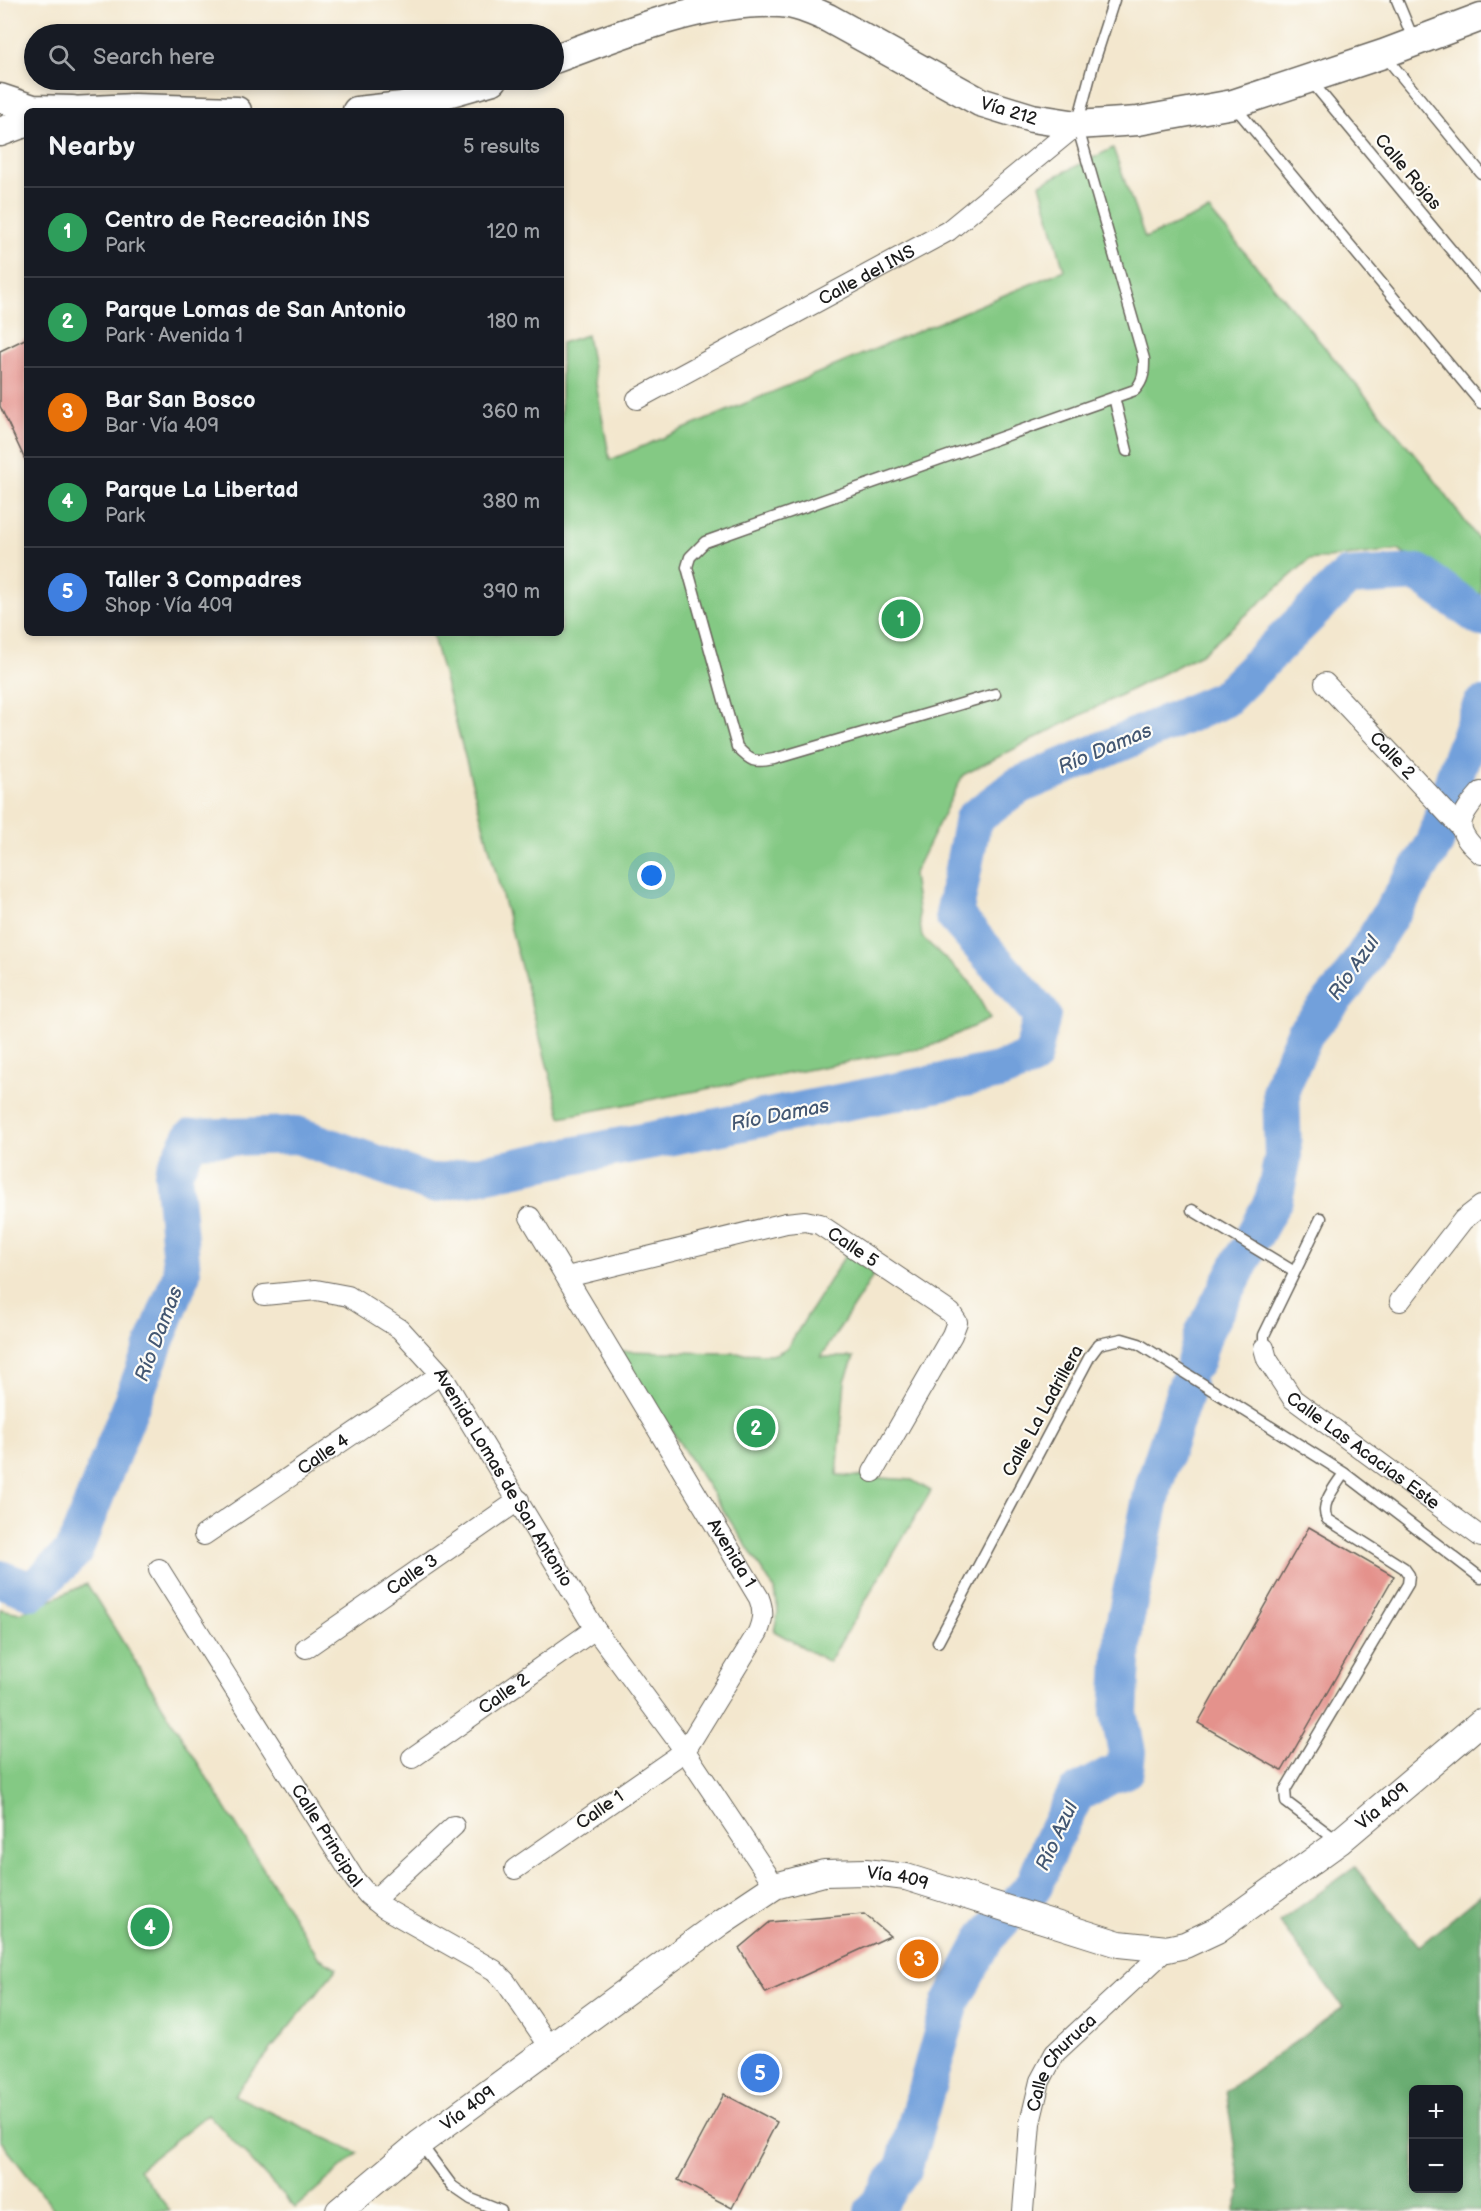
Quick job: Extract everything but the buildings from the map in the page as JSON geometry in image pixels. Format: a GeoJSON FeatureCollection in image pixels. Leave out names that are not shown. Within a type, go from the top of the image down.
{"type":"FeatureCollection","features":[{"type":"Feature","properties":{"kind":"main road","name":"Vía 212"},"geometry":{"type":"LineString","coordinates":[[564,55],[695,7],[781,2],[802,7],[828,18],[980,102],[1032,118],[1077,125],[1138,121],[1233,104],[1383,54],[1481,17]]}},
{"type":"Feature","properties":{"kind":"main road"},"geometry":{"type":"LineString","coordinates":[[384,108],[402,106],[458,90]]}},
{"type":"Feature","properties":{"kind":"main road"},"geometry":{"type":"LineString","coordinates":[[0,98],[30,108]]}},
{"type":"Feature","properties":{"kind":"main road"},"geometry":{"type":"LineString","coordinates":[[0,132],[24,123]]}},
{"type":"Feature","properties":{"kind":"street","name":"Calle del INS"},"geometry":{"type":"LineString","coordinates":[[638,399],[948,231],[1077,125]]}},
{"type":"Feature","properties":{"kind":"street","name":"Calle 2"},"geometry":{"type":"LineString","coordinates":[[1325,683],[1457,823],[1463,836],[1481,854]]}},
{"type":"Feature","properties":{"kind":"street"},"geometry":{"type":"LineString","coordinates":[[1457,823],[1467,807],[1481,792]]}},
{"type":"Feature","properties":{"kind":"street"},"geometry":{"type":"LineString","coordinates":[[1400,1301],[1463,1220],[1481,1206]]}},
{"type":"Feature","properties":{"kind":"street","name":"Avenida 1"},"geometry":{"type":"LineString","coordinates":[[530,1217],[759,1598],[763,1609],[758,1632],[685,1751]]}},
{"type":"Feature","properties":{"kind":"street","name":"Calle 5"},"geometry":{"type":"LineString","coordinates":[[567,1277],[786,1223],[805,1221],[819,1224],[951,1313],[957,1322],[952,1335],[873,1472]]}},
{"type":"Feature","properties":{"kind":"street","name":"Avenida Lomas de San Antonio"},"geometry":{"type":"LineString","coordinates":[[264,1295],[316,1290],[348,1296],[400,1329],[441,1374],[595,1629],[685,1751]]}},
{"type":"Feature","properties":{"kind":"street","name":"Calle Las Acacias Este"},"geometry":{"type":"LineString","coordinates":[[1264,1348],[1267,1359],[1293,1399],[1481,1538]]}},
{"type":"Feature","properties":{"kind":"street","name":"Calle 4"},"geometry":{"type":"LineString","coordinates":[[204,1535],[441,1374]]}},
{"type":"Feature","properties":{"kind":"street","name":"Calle 3"},"geometry":{"type":"LineString","coordinates":[[306,1648],[519,1500]]}},
{"type":"Feature","properties":{"kind":"street","name":"Calle Principal"},"geometry":{"type":"LineString","coordinates":[[159,1569],[356,1880],[384,1908],[494,1970],[505,1981],[550,2048]]}},
{"type":"Feature","properties":{"kind":"street","name":"Calle 2"},"geometry":{"type":"LineString","coordinates":[[412,1758],[595,1629]]}},
{"type":"Feature","properties":{"kind":"street","name":"Vía 409"},"geometry":{"type":"LineString","coordinates":[[339,2211],[420,2143],[721,1922],[775,1886],[824,1873],[866,1872],[906,1877],[1119,1944],[1167,1949],[1185,1945],[1217,1930],[1338,1842],[1481,1722]]}},
{"type":"Feature","properties":{"kind":"street"},"geometry":{"type":"LineString","coordinates":[[685,1751],[775,1886]]}},
{"type":"Feature","properties":{"kind":"street","name":"Calle 1"},"geometry":{"type":"LineString","coordinates":[[515,1869],[685,1751]]}},
{"type":"Feature","properties":{"kind":"street"},"geometry":{"type":"LineString","coordinates":[[374,1900],[454,1826]]}},
{"type":"Feature","properties":{"kind":"street","name":"Calle Churuca"},"geometry":{"type":"LineString","coordinates":[[1023,2211],[1030,2123],[1040,2081],[1050,2062],[1055,2053],[1167,1949]]}},
{"type":"Feature","properties":{"kind":"lane"},"geometry":{"type":"LineString","coordinates":[[995,694],[774,759],[760,762],[749,760],[737,747],[687,567],[690,556],[705,542],[1114,398],[1135,390],[1140,384],[1144,375],[1144,359],[1077,125],[1114,0]]}},
{"type":"Feature","properties":{"kind":"lane"},"geometry":{"type":"LineString","coordinates":[[1397,0],[1414,41]]}},
{"type":"Feature","properties":{"kind":"lane"},"geometry":{"type":"LineString","coordinates":[[1383,54],[1481,174]]}},
{"type":"Feature","properties":{"kind":"lane","name":"Calle Rojas"},"geometry":{"type":"LineString","coordinates":[[1310,79],[1481,286]]}},
{"type":"Feature","properties":{"kind":"lane"},"geometry":{"type":"LineString","coordinates":[[1233,104],[1481,403]]}},
{"type":"Feature","properties":{"kind":"lane"},"geometry":{"type":"LineString","coordinates":[[1114,398],[1128,451]]}},
{"type":"Feature","properties":{"kind":"lane"},"geometry":{"type":"LineString","coordinates":[[1192,1210],[1293,1271]]}},
{"type":"Feature","properties":{"kind":"lane"},"geometry":{"type":"LineString","coordinates":[[1264,1348],[1264,1335],[1293,1271],[1321,1218]]}},
{"type":"Feature","properties":{"kind":"lane","name":"Calle La Ladrillera"},"geometry":{"type":"LineString","coordinates":[[938,1642],[1090,1356],[1099,1344],[1122,1339],[1139,1344],[1344,1473],[1481,1578]]}},
{"type":"Feature","properties":{"kind":"lane"},"geometry":{"type":"LineString","coordinates":[[1338,1842],[1286,1802],[1285,1791],[1408,1584],[1408,1575],[1404,1568],[1327,1519],[1324,1514],[1326,1504],[1344,1473]]}},
{"type":"Feature","properties":{"kind":"lane"},"geometry":{"type":"LineString","coordinates":[[420,2143],[452,2186],[471,2199],[501,2211]]}},
{"type":"Feature","properties":{"kind":"green space"},"geometry":{"type":"Polygon","coordinates":[[[1113,148],[1145,238],[1209,210],[1423,464],[1481,543],[1481,604],[1398,550],[1309,560],[1201,654],[963,775],[913,875],[922,937],[970,982],[990,1019],[931,1046],[561,1117],[433,636],[564,636],[564,342],[587,335],[610,460],[1064,270],[1040,184],[1113,148]]]}},
{"type":"Feature","properties":{"kind":"green space"},"geometry":{"type":"Polygon","coordinates":[[[846,1254],[875,1273],[821,1357],[854,1357],[845,1381],[837,1475],[912,1480],[931,1491],[829,1662],[774,1631],[778,1612],[775,1590],[620,1351],[776,1354],[787,1348],[846,1254]]]}},
{"type":"Feature","properties":{"kind":"green space"},"geometry":{"type":"Polygon","coordinates":[[[87,1584],[318,1957],[337,1968],[234,2095],[358,2153],[295,2208],[208,2114],[139,2169],[170,2211],[55,2211],[0,2140],[0,1609],[20,1613],[87,1584]]]}},
{"type":"Feature","properties":{"kind":"green space"},"geometry":{"type":"Polygon","coordinates":[[[1355,1867],[1419,1946],[1481,1895],[1481,2211],[1234,2211],[1241,2190],[1226,2091],[1343,2007],[1279,1922],[1355,1867]]]}},
{"type":"Feature","properties":{"kind":"waterway","name":"Río Damas"},"geometry":{"type":"LineString","coordinates":[[0,1579],[32,1591],[74,1551],[182,1273],[173,1173],[191,1138],[297,1135],[432,1184],[999,1071],[1032,1058],[1042,1015],[954,915],[973,819],[1018,786],[1224,699],[1347,577],[1418,573],[1481,618]]}},
{"type":"Feature","properties":{"kind":"waterway","name":"Río Azul"},"geometry":{"type":"LineString","coordinates":[[1255,1234],[1274,1199],[1283,1157],[1281,1089],[1305,1033],[1348,982],[1435,843],[1457,769],[1481,706]]}},
{"type":"Feature","properties":{"kind":"waterway","name":"Río Azul"},"geometry":{"type":"LineString","coordinates":[[1195,1362],[1204,1332],[1245,1254]]}},
{"type":"Feature","properties":{"kind":"waterway","name":"Río Azul"},"geometry":{"type":"LineString","coordinates":[[873,2211],[904,2167],[951,2002],[986,1937],[1034,1886],[1051,1843],[1076,1794],[1125,1770],[1127,1752],[1119,1713],[1124,1626],[1154,1485],[1187,1385]]}},
{"type":"Feature","properties":{"kind":"place","name":"Centro de Recreación INS"},"geometry":{"type":"Point","coordinates":[901,619]}},
{"type":"Feature","properties":{"kind":"place","name":"Parque Lomas de San Antonio"},"geometry":{"type":"Point","coordinates":[756,1428]}},
{"type":"Feature","properties":{"kind":"place","name":"Parque La Libertad"},"geometry":{"type":"Point","coordinates":[150,1927]}},
{"type":"Feature","properties":{"kind":"place","name":"Bar San Bosco"},"geometry":{"type":"Point","coordinates":[919,1959]}},
{"type":"Feature","properties":{"kind":"place","name":"Taller 3 Compadres"},"geometry":{"type":"Point","coordinates":[760,2073]}}]}
